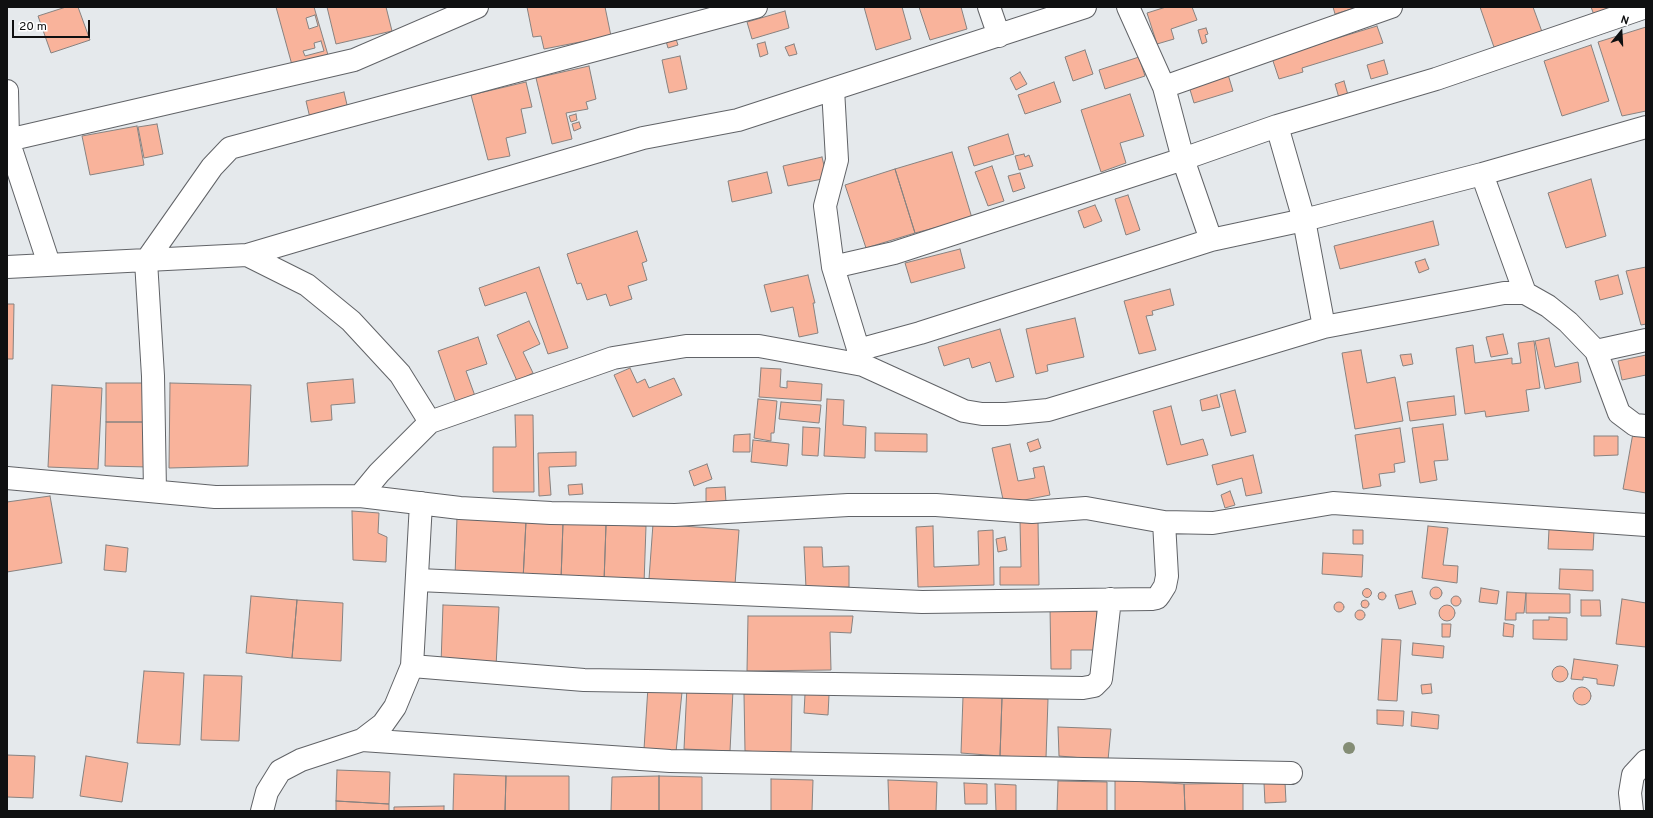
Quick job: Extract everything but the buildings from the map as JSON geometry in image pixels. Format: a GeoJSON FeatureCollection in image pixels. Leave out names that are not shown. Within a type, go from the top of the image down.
{"type":"FeatureCollection","features":[{"type":"Feature","properties":{"kind":"street"},"geometry":{"type":"LineString","coordinates":[[8,140],[354,60],[477,7]]}},
{"type":"Feature","properties":{"kind":"street"},"geometry":{"type":"LineString","coordinates":[[155,491],[153,376],[146,261],[212,167],[230,148],[756,7]]}},
{"type":"Feature","properties":{"kind":"street"},"geometry":{"type":"LineString","coordinates":[[989,7],[999,36]]}},
{"type":"Feature","properties":{"kind":"street"},"geometry":{"type":"LineString","coordinates":[[7,268],[49,264],[146,261],[247,255],[643,138],[738,120],[1085,7]]}},
{"type":"Feature","properties":{"kind":"street"},"geometry":{"type":"LineString","coordinates":[[1128,7],[1164,87],[1183,159],[1211,240]]}},
{"type":"Feature","properties":{"kind":"street"},"geometry":{"type":"LineString","coordinates":[[1164,87],[1391,7]]}},
{"type":"Feature","properties":{"kind":"street"},"geometry":{"type":"LineString","coordinates":[[833,267],[894,253],[1183,159],[1277,126],[1436,79],[1646,8]]}},
{"type":"Feature","properties":{"kind":"street"},"geometry":{"type":"LineString","coordinates":[[833,89],[837,160],[824,206],[833,267],[860,358]]}},
{"type":"Feature","properties":{"kind":"street"},"geometry":{"type":"LineString","coordinates":[[7,91],[8,140],[49,264]]}},
{"type":"Feature","properties":{"kind":"street"},"geometry":{"type":"LineString","coordinates":[[1277,126],[1304,220],[1324,327]]}},
{"type":"Feature","properties":{"kind":"street"},"geometry":{"type":"LineString","coordinates":[[860,358],[928,331],[1211,240],[1304,220],[1482,174],[1646,127]]}},
{"type":"Feature","properties":{"kind":"street"},"geometry":{"type":"LineString","coordinates":[[1482,174],[1525,293]]}},
{"type":"Feature","properties":{"kind":"street"},"geometry":{"type":"LineString","coordinates":[[247,255],[306,285],[351,321],[400,374],[430,422]]}},
{"type":"Feature","properties":{"kind":"street"},"geometry":{"type":"LineString","coordinates":[[360,496],[379,474],[430,422],[613,358],[686,346],[759,346],[860,358],[964,411],[982,414],[1006,414],[1048,410],[1324,327],[1504,293],[1525,293],[1548,306],[1568,322],[1596,351],[1620,413],[1635,425],[1646,426]]}},
{"type":"Feature","properties":{"kind":"street"},"geometry":{"type":"LineString","coordinates":[[1596,351],[1646,340]]}},
{"type":"Feature","properties":{"kind":"street"},"geometry":{"type":"LineString","coordinates":[[7,478],[215,496],[360,496],[460,508],[551,513],[675,515],[848,505],[936,505],[1032,512],[1086,508],[1164,522],[1213,523],[1332,503],[1646,525]]}},
{"type":"Feature","properties":{"kind":"street"},"geometry":{"type":"LineString","coordinates":[[262,811],[267,792],[280,771],[301,760],[362,740],[383,724],[395,707],[412,666],[418,580],[421,504]]}},
{"type":"Feature","properties":{"kind":"street"},"geometry":{"type":"LineString","coordinates":[[418,580],[922,602],[1152,599],[1157,598],[1160,594],[1165,586],[1167,576],[1164,522]]}},
{"type":"Feature","properties":{"kind":"street"},"geometry":{"type":"LineString","coordinates":[[412,666],[584,680],[1083,688],[1094,686],[1101,679],[1110,599]]}},
{"type":"Feature","properties":{"kind":"street"},"geometry":{"type":"LineString","coordinates":[[362,740],[670,761],[1291,773]]}},
{"type":"Feature","properties":{"kind":"street"},"geometry":{"type":"LineString","coordinates":[[1632,811],[1630,793],[1632,774],[1646,761]]}}]}
